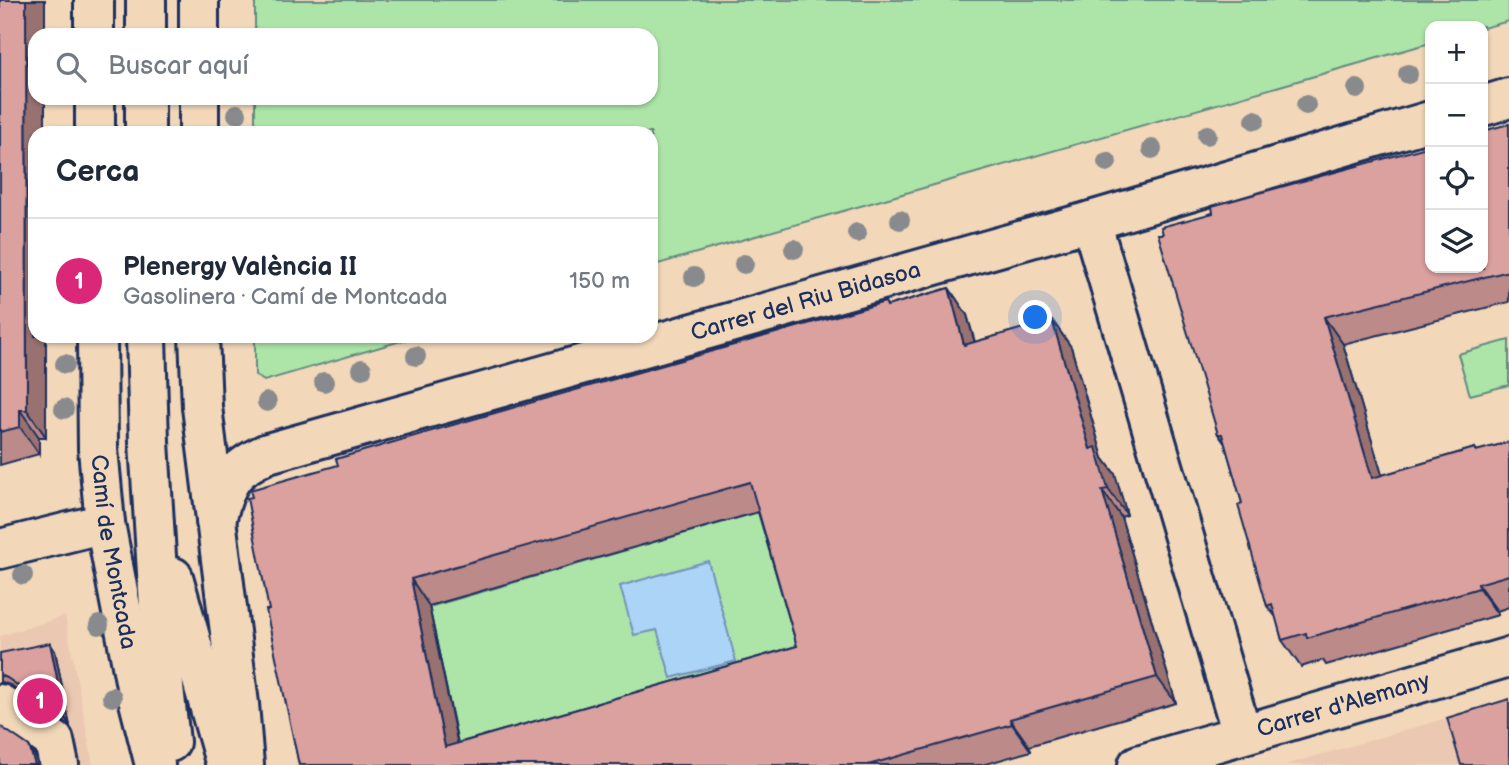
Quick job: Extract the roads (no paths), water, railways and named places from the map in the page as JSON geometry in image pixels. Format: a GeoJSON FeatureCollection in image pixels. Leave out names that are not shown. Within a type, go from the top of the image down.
{"type":"FeatureCollection","features":[{"type":"Feature","properties":{"kind":"street"},"geometry":{"type":"LineString","coordinates":[[94,0],[94,28]]}},
{"type":"Feature","properties":{"kind":"street"},"geometry":{"type":"LineString","coordinates":[[146,0],[146,28]]}},
{"type":"Feature","properties":{"kind":"street"},"geometry":{"type":"LineString","coordinates":[[199,0],[199,28]]}},
{"type":"Feature","properties":{"kind":"street"},"geometry":{"type":"LineString","coordinates":[[1488,104],[1509,98]]}},
{"type":"Feature","properties":{"kind":"street"},"geometry":{"type":"LineString","coordinates":[[95,105],[95,126]]}},
{"type":"Feature","properties":{"kind":"street"},"geometry":{"type":"LineString","coordinates":[[145,105],[145,126]]}},
{"type":"Feature","properties":{"kind":"street"},"geometry":{"type":"LineString","coordinates":[[199,105],[199,126]]}},
{"type":"Feature","properties":{"kind":"street","name":"Carrer del Riu Bidasoa"},"geometry":{"type":"LineString","coordinates":[[216,521],[224,489],[235,473],[249,461],[268,453],[1091,221],[1425,122]]}},
{"type":"Feature","properties":{"kind":"street"},"geometry":{"type":"LineString","coordinates":[[1091,221],[1242,734]]}},
{"type":"Feature","properties":{"kind":"street","name":"Camí de Montcada"},"geometry":{"type":"LineString","coordinates":[[97,343],[98,449],[105,523],[139,702],[155,765]]}},
{"type":"Feature","properties":{"kind":"street","name":"Camí de Montcada"},"geometry":{"type":"LineString","coordinates":[[146,343],[148,429],[164,687],[173,765]]}},
{"type":"Feature","properties":{"kind":"street"},"geometry":{"type":"LineString","coordinates":[[199,343],[202,407],[244,765]]}},
{"type":"Feature","properties":{"kind":"street","name":"Camí de Montcada"},"geometry":{"type":"LineString","coordinates":[[154,507],[226,765]]}},
{"type":"Feature","properties":{"kind":"street"},"geometry":{"type":"LineString","coordinates":[[0,548],[105,523]]}},
{"type":"Feature","properties":{"kind":"street","name":"Carrer d'Alemany"},"geometry":{"type":"LineString","coordinates":[[1138,765],[1509,657]]}},
{"type":"Feature","properties":{"kind":"street"},"geometry":{"type":"LineString","coordinates":[[0,704],[54,741],[59,765]]}},
{"type":"Feature","properties":{"kind":"water"},"geometry":{"type":"Polygon","coordinates":[[[708,561],[736,661],[671,678],[657,630],[634,635],[620,586],[708,561]]]}},
{"type":"Feature","properties":{"kind":"place","name":"Plenergy València II"},"geometry":{"type":"Point","coordinates":[40,701]}}]}
